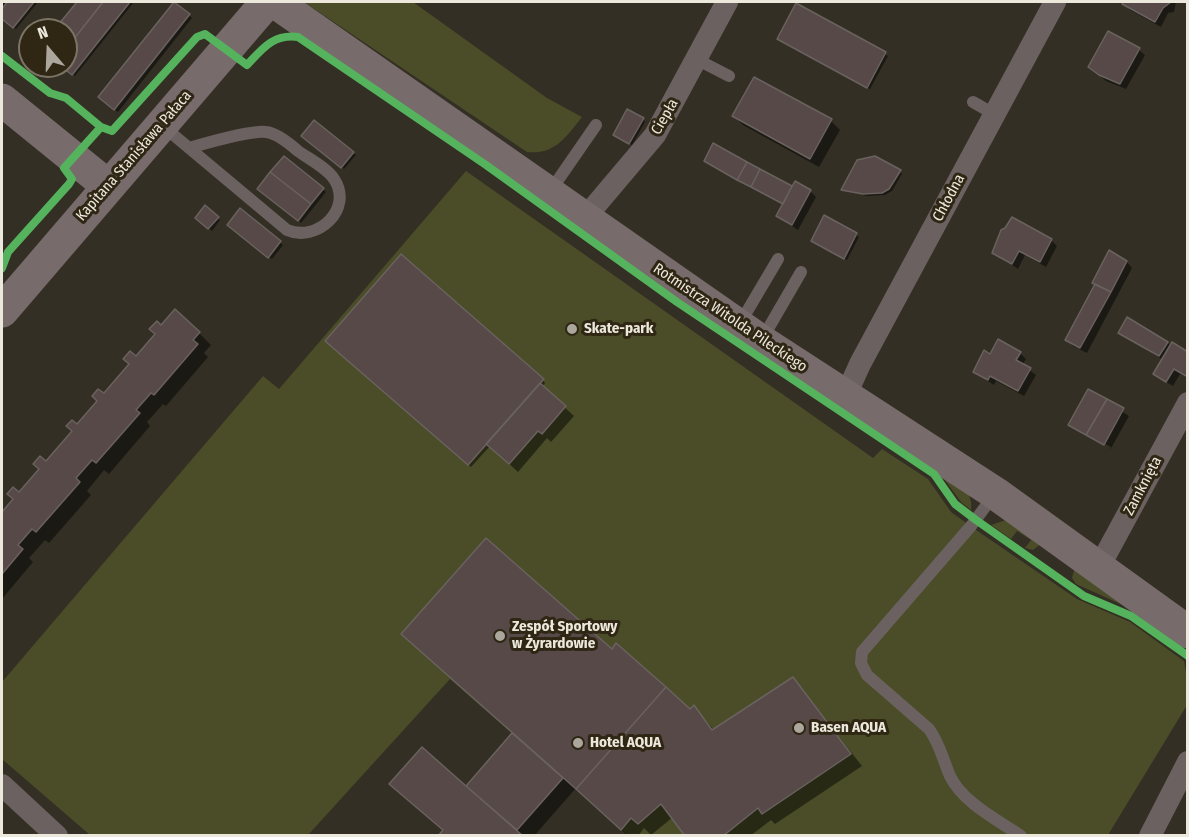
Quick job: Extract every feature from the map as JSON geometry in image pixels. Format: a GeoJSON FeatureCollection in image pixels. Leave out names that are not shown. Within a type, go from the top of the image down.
{"type":"FeatureCollection","features":[{"type":"Feature","properties":{"kind":"street","name":"Kapitana Stanisława Pałaca"},"geometry":{"type":"LineString","coordinates":[[2,311],[267,2]]}},
{"type":"Feature","properties":{"kind":"street","name":"Rotmistrza Witolda Pileckiego"},"geometry":{"type":"LineString","coordinates":[[274,2],[548,195],[750,333],[994,493],[1188,632]]}},
{"type":"Feature","properties":{"kind":"street","name":"Ciepła"},"geometry":{"type":"LineString","coordinates":[[584,219],[656,135],[727,2]]}},
{"type":"Feature","properties":{"kind":"street","name":"Chłodna"},"geometry":{"type":"LineString","coordinates":[[846,395],[860,364],[1055,2]]}},
{"type":"Feature","properties":{"kind":"street"},"geometry":{"type":"LineString","coordinates":[[2,100],[108,186]]}},
{"type":"Feature","properties":{"kind":"street","name":"Zamknięta"},"geometry":{"type":"LineString","coordinates":[[1098,569],[1188,403]]}},
{"type":"Feature","properties":{"kind":"street"},"geometry":{"type":"LineString","coordinates":[[1150,836],[1188,762]]}},
{"type":"Feature","properties":{"kind":"street"},"geometry":{"type":"LineString","coordinates":[[2,786],[57,836]]}},
{"type":"Feature","properties":{"kind":"street"},"geometry":{"type":"LineString","coordinates":[[2,805],[35,836]]}},
{"type":"Feature","properties":{"kind":"lane"},"geometry":{"type":"LineString","coordinates":[[696,59],[729,76]]}},
{"type":"Feature","properties":{"kind":"lane"},"geometry":{"type":"LineString","coordinates":[[973,102],[994,114]]}},
{"type":"Feature","properties":{"kind":"lane"},"geometry":{"type":"LineString","coordinates":[[162,125],[189,148],[292,232],[305,235],[319,230],[330,220],[339,204],[338,189],[332,176],[271,133],[257,133],[189,148]]}},
{"type":"Feature","properties":{"kind":"lane"},"geometry":{"type":"LineString","coordinates":[[548,195],[596,125]]}},
{"type":"Feature","properties":{"kind":"lane"},"geometry":{"type":"LineString","coordinates":[[750,333],[778,259]]}},
{"type":"Feature","properties":{"kind":"lane"},"geometry":{"type":"LineString","coordinates":[[750,333],[801,272]]}},
{"type":"Feature","properties":{"kind":"lane"},"geometry":{"type":"LineString","coordinates":[[994,493],[971,526],[862,652],[861,663],[867,675],[929,729],[936,739],[951,778],[974,804],[1021,836]]}},
{"type":"Feature","properties":{"kind":"green space"},"geometry":{"type":"Polygon","coordinates":[[[304,2],[413,2],[547,98],[582,117],[565,138],[552,148],[545,151],[527,152],[304,2]]]}},
{"type":"Feature","properties":{"kind":"green space"},"geometry":{"type":"Polygon","coordinates":[[[466,171],[873,458],[882,449],[928,479],[951,512],[1077,599],[1130,622],[1184,661],[1187,678],[1187,705],[1108,835],[628,835],[450,679],[308,835],[90,835],[2,759],[2,682],[263,376],[279,389],[466,171]]]}},
{"type":"Feature","properties":{"kind":"green space"},"geometry":{"type":"Polygon","coordinates":[[[937,469],[966,490],[971,502],[971,510],[961,502],[937,469]]]}},
{"type":"Feature","properties":{"kind":"green space"},"geometry":{"type":"Polygon","coordinates":[[[1006,520],[1042,543],[1033,550],[1025,548],[1031,540],[1017,531],[1011,539],[991,525],[1006,520]]]}},
{"type":"Feature","properties":{"kind":"green space"},"geometry":{"type":"Polygon","coordinates":[[[1075,567],[1134,610],[1076,584],[1072,578],[1075,567]]]}},
{"type":"Feature","properties":{"kind":"building"},"geometry":{"type":"Polygon","coordinates":[[[7,2],[34,2],[21,18],[18,18],[13,28],[2,19],[2,9],[7,2]]]}},
{"type":"Feature","properties":{"kind":"building"},"geometry":{"type":"Polygon","coordinates":[[[77,2],[103,2],[78,34],[78,18],[64,18],[77,2]]]}},
{"type":"Feature","properties":{"kind":"building"},"geometry":{"type":"Polygon","coordinates":[[[103,2],[130,2],[78,67],[78,34],[103,2]]]}},
{"type":"Feature","properties":{"kind":"building"},"geometry":{"type":"Polygon","coordinates":[[[174,2],[190,14],[114,110],[98,97],[174,2]]]}},
{"type":"Feature","properties":{"kind":"building"},"geometry":{"type":"Polygon","coordinates":[[[1124,2],[1171,2],[1163,8],[1155,22],[1122,4],[1124,2]]]}},
{"type":"Feature","properties":{"kind":"building"},"geometry":{"type":"Polygon","coordinates":[[[796,3],[886,52],[867,88],[777,39],[796,3]]]}},
{"type":"Feature","properties":{"kind":"building"},"geometry":{"type":"Polygon","coordinates":[[[1108,31],[1140,48],[1120,84],[1099,75],[1088,67],[1108,31]]]}},
{"type":"Feature","properties":{"kind":"building"},"geometry":{"type":"Polygon","coordinates":[[[754,77],[832,119],[810,159],[732,116],[754,77]]]}},
{"type":"Feature","properties":{"kind":"building"},"geometry":{"type":"Polygon","coordinates":[[[627,109],[644,118],[629,144],[613,135],[627,109]]]}},
{"type":"Feature","properties":{"kind":"building"},"geometry":{"type":"Polygon","coordinates":[[[314,120],[354,152],[341,168],[301,136],[314,120]]]}},
{"type":"Feature","properties":{"kind":"building"},"geometry":{"type":"Polygon","coordinates":[[[713,143],[747,162],[737,180],[704,161],[713,143]]]}},
{"type":"Feature","properties":{"kind":"building"},"geometry":{"type":"Polygon","coordinates":[[[284,156],[324,188],[311,204],[270,172],[284,156]]]}},
{"type":"Feature","properties":{"kind":"building"},"geometry":{"type":"Polygon","coordinates":[[[875,156],[901,170],[889,189],[882,193],[863,194],[841,190],[857,160],[875,156]]]}},
{"type":"Feature","properties":{"kind":"building"},"geometry":{"type":"Polygon","coordinates":[[[747,162],[760,169],[751,187],[737,180],[747,162]]]}},
{"type":"Feature","properties":{"kind":"building"},"geometry":{"type":"Polygon","coordinates":[[[760,169],[792,186],[783,204],[751,187],[760,169]]]}},
{"type":"Feature","properties":{"kind":"building"},"geometry":{"type":"Polygon","coordinates":[[[270,172],[311,204],[298,221],[257,189],[270,172]]]}},
{"type":"Feature","properties":{"kind":"building"},"geometry":{"type":"Polygon","coordinates":[[[795,181],[811,190],[792,225],[776,216],[795,181]]]}},
{"type":"Feature","properties":{"kind":"building"},"geometry":{"type":"Polygon","coordinates":[[[205,205],[219,217],[208,229],[195,218],[205,205]]]}},
{"type":"Feature","properties":{"kind":"building"},"geometry":{"type":"Polygon","coordinates":[[[240,208],[281,241],[268,258],[227,225],[240,208]]]}},
{"type":"Feature","properties":{"kind":"building"},"geometry":{"type":"Polygon","coordinates":[[[824,215],[857,233],[844,259],[811,241],[824,215]]]}},
{"type":"Feature","properties":{"kind":"building"},"geometry":{"type":"Polygon","coordinates":[[[1012,217],[1052,239],[1040,262],[1019,251],[1012,264],[992,253],[1001,230],[1012,217]]]}},
{"type":"Feature","properties":{"kind":"building"},"geometry":{"type":"Polygon","coordinates":[[[1109,250],[1127,261],[1111,292],[1092,283],[1109,250]]]}},
{"type":"Feature","properties":{"kind":"building"},"geometry":{"type":"Polygon","coordinates":[[[401,254],[544,379],[468,465],[325,341],[401,254]]]}},
{"type":"Feature","properties":{"kind":"building"},"geometry":{"type":"Polygon","coordinates":[[[1095,284],[1111,292],[1080,348],[1065,340],[1095,284]]]}},
{"type":"Feature","properties":{"kind":"building"},"geometry":{"type":"Polygon","coordinates":[[[175,309],[200,332],[193,340],[198,344],[154,395],[151,393],[136,410],[140,413],[96,463],[92,460],[76,478],[80,482],[36,532],[32,529],[18,545],[23,549],[2,574],[2,512],[13,499],[7,494],[13,487],[19,492],[39,469],[33,464],[40,456],[46,461],[72,431],[66,426],[72,420],[77,424],[97,401],[92,396],[98,389],[104,393],[129,364],[123,359],[130,351],[136,356],[155,334],[149,329],[157,321],[161,325],[175,309]]]}},
{"type":"Feature","properties":{"kind":"building"},"geometry":{"type":"Polygon","coordinates":[[[1127,317],[1168,342],[1159,356],[1118,333],[1127,317]]]}},
{"type":"Feature","properties":{"kind":"building"},"geometry":{"type":"Polygon","coordinates":[[[998,339],[1021,352],[1016,360],[1031,368],[1018,391],[990,376],[988,380],[973,372],[984,350],[990,354],[998,339]]]}},
{"type":"Feature","properties":{"kind":"building"},"geometry":{"type":"Polygon","coordinates":[[[1172,342],[1188,352],[1188,374],[1186,376],[1174,369],[1166,382],[1153,374],[1172,342]]]}},
{"type":"Feature","properties":{"kind":"building"},"geometry":{"type":"Polygon","coordinates":[[[540,383],[566,406],[542,434],[538,431],[509,464],[486,444],[540,383]]]}},
{"type":"Feature","properties":{"kind":"building"},"geometry":{"type":"Polygon","coordinates":[[[1088,389],[1107,399],[1086,435],[1068,425],[1088,389]]]}},
{"type":"Feature","properties":{"kind":"building"},"geometry":{"type":"Polygon","coordinates":[[[1107,399],[1124,408],[1104,445],[1086,435],[1107,399]]]}},
{"type":"Feature","properties":{"kind":"building"},"geometry":{"type":"Polygon","coordinates":[[[486,538],[612,649],[616,643],[666,687],[576,789],[401,634],[486,538]]]}},
{"type":"Feature","properties":{"kind":"building"},"geometry":{"type":"Polygon","coordinates":[[[793,677],[851,754],[762,814],[758,808],[723,836],[685,836],[661,804],[638,824],[631,818],[621,830],[576,789],[666,687],[690,709],[694,705],[712,730],[793,677]]]}},
{"type":"Feature","properties":{"kind":"building"},"geometry":{"type":"Polygon","coordinates":[[[512,733],[563,778],[517,830],[466,786],[512,733]]]}},
{"type":"Feature","properties":{"kind":"building"},"geometry":{"type":"Polygon","coordinates":[[[422,747],[523,836],[438,836],[443,830],[389,784],[422,747]]]}},
{"type":"Feature","properties":{"kind":"cycle path"},"geometry":{"type":"LineString","coordinates":[[2,56],[50,93],[66,98],[101,127],[112,131],[197,37],[205,34],[247,65],[275,40],[298,37],[486,165],[677,302],[934,474],[955,504],[1084,596],[1131,616],[1188,656]]}},
{"type":"Feature","properties":{"kind":"cycle path"},"geometry":{"type":"LineString","coordinates":[[2,268],[8,252],[69,184],[72,179],[64,168],[101,127]]}},
{"type":"Feature","properties":{"kind":"place","name":"Skate-park"},"geometry":{"type":"Point","coordinates":[572,329]}},
{"type":"Feature","properties":{"kind":"place","name":"Zespół Sportowy w Żyrardowie"},"geometry":{"type":"Point","coordinates":[500,636]}},
{"type":"Feature","properties":{"kind":"place","name":"Basen AQUA"},"geometry":{"type":"Point","coordinates":[799,728]}},
{"type":"Feature","properties":{"kind":"place","name":"Hotel AQUA"},"geometry":{"type":"Point","coordinates":[578,743]}}]}
